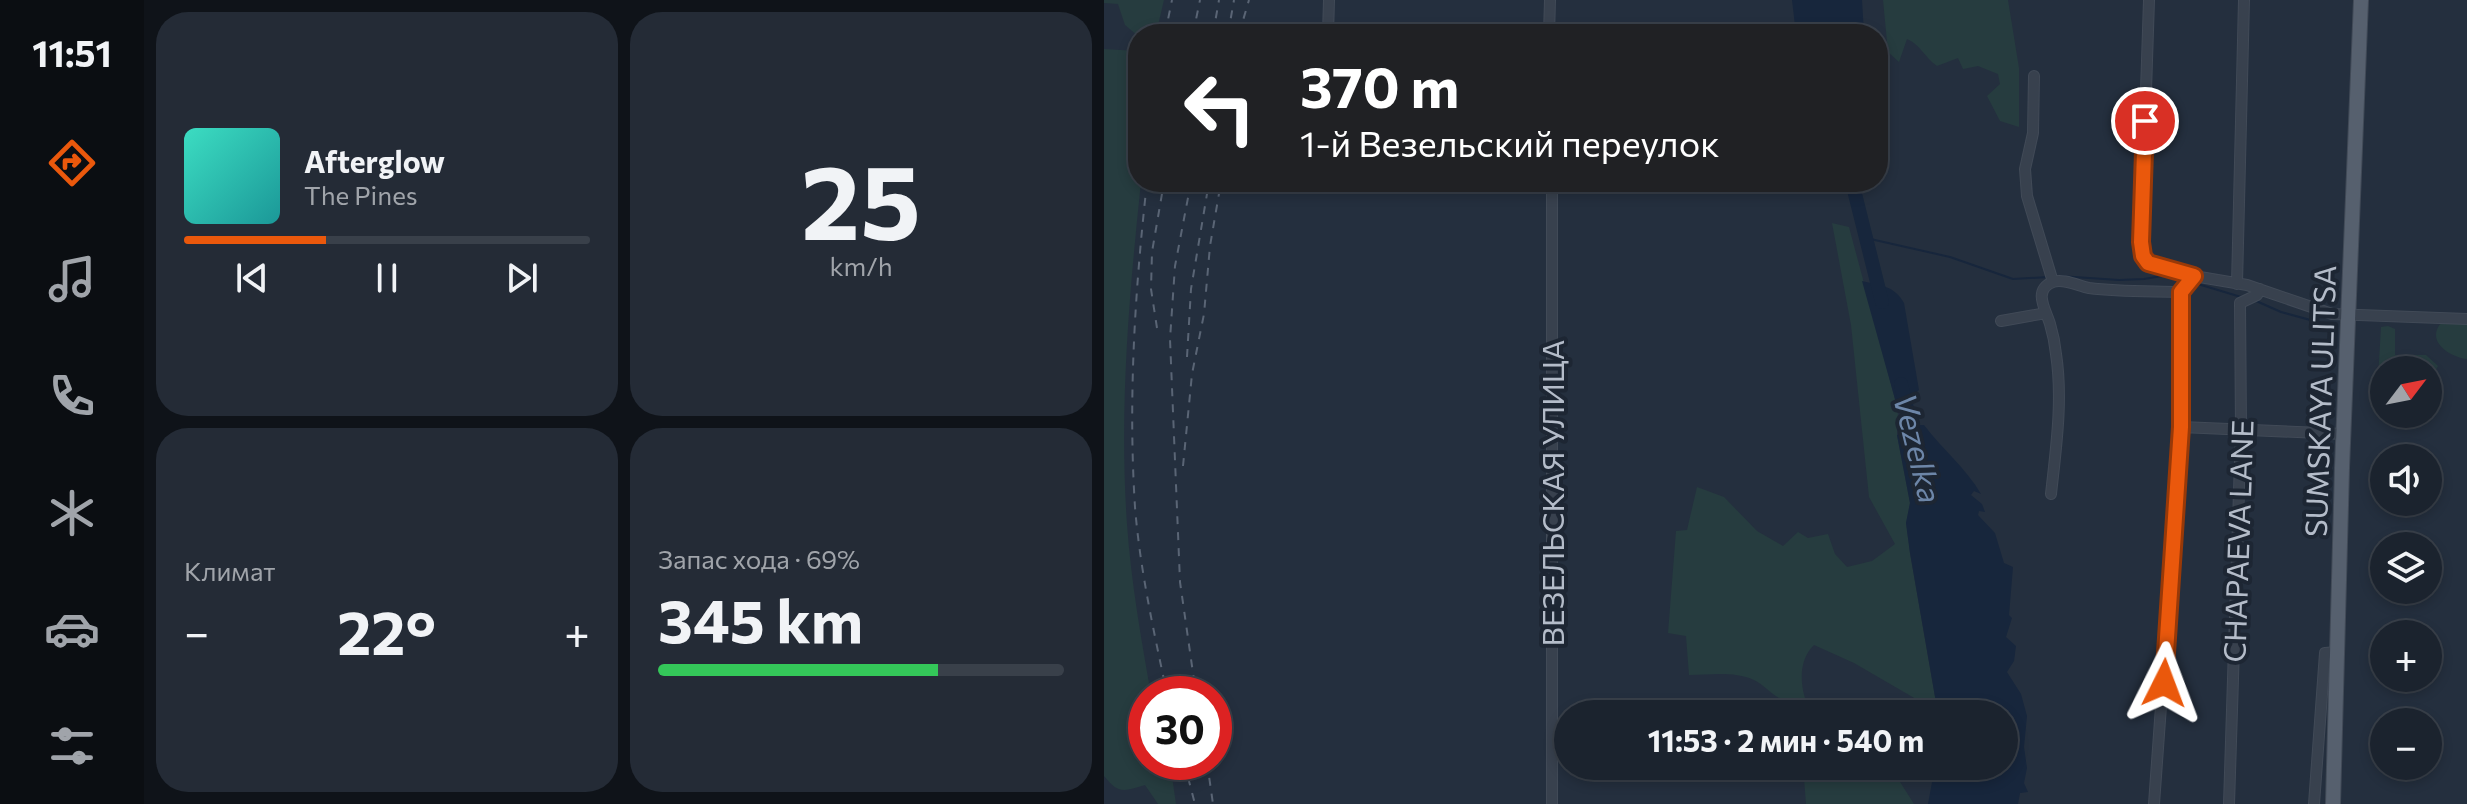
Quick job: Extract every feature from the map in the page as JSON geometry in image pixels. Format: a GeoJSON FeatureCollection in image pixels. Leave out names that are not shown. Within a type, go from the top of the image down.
{"type":"FeatureCollection","features":[{"type":"Feature","properties":{"kind":"main road","name":"SUMSKAYA ULITSA"},"geometry":{"type":"LineString","coordinates":[[2333,804],[2343,434],[2361,0]]}},
{"type":"Feature","properties":{"kind":"street"},"geometry":{"type":"LineString","coordinates":[[1328,24],[1329,0]]}},
{"type":"Feature","properties":{"kind":"street"},"geometry":{"type":"LineString","coordinates":[[1549,24],[1550,0]]}},
{"type":"Feature","properties":{"kind":"street"},"geometry":{"type":"LineString","coordinates":[[2149,0],[2141,242],[2143,256],[2148,263],[2260,289],[2332,314],[2467,319]]}},
{"type":"Feature","properties":{"kind":"street"},"geometry":{"type":"LineString","coordinates":[[2237,284],[2244,0]]}},
{"type":"Feature","properties":{"kind":"street"},"geometry":{"type":"LineString","coordinates":[[2034,76],[2033,133],[2025,169],[2027,196],[2053,282]]}},
{"type":"Feature","properties":{"kind":"street","name":"ВЕЗЕЛЬСКАЯ УЛИЦА"},"geometry":{"type":"LineString","coordinates":[[1552,192],[1552,804]]}},
{"type":"Feature","properties":{"kind":"street"},"geometry":{"type":"LineString","coordinates":[[2154,804],[2181,427],[2181,292],[2194,276]]}},
{"type":"Feature","properties":{"kind":"street"},"geometry":{"type":"LineString","coordinates":[[2051,494],[2059,429],[2057,357],[2041,301],[2042,292],[2053,282],[2122,291],[2181,292]]}},
{"type":"Feature","properties":{"kind":"street","name":"CHAPAEVA LANE"},"geometry":{"type":"LineString","coordinates":[[2229,804],[2241,429],[2240,303],[2257,295],[2260,289]]}},
{"type":"Feature","properties":{"kind":"street"},"geometry":{"type":"LineString","coordinates":[[2001,321],[2046,313]]}},
{"type":"Feature","properties":{"kind":"street"},"geometry":{"type":"LineString","coordinates":[[2181,427],[2343,434]]}},
{"type":"Feature","properties":{"kind":"street"},"geometry":{"type":"LineString","coordinates":[[2314,804],[2325,653],[2337,652]]}},
{"type":"Feature","properties":{"kind":"green space"},"geometry":{"type":"Polygon","coordinates":[[[1104,0],[1164,0],[1158,24],[1128,24],[1128,28],[1118,4],[1104,3],[1104,0]]]}},
{"type":"Feature","properties":{"kind":"green space"},"geometry":{"type":"Polygon","coordinates":[[[1883,0],[2008,0],[2019,68],[2019,127],[2000,121],[1987,96],[2000,84],[1998,74],[1978,66],[1963,69],[1958,58],[1937,66],[1907,39],[1899,62],[1888,52],[1888,24],[1885,24],[1883,0]]]}},
{"type":"Feature","properties":{"kind":"green space"},"geometry":{"type":"Polygon","coordinates":[[[1104,49],[1128,50],[1128,192],[1140,192],[1126,353],[1124,438],[1131,567],[1148,676],[1128,676],[1128,780],[1173,780],[1176,804],[1158,804],[1145,785],[1127,790],[1114,786],[1104,776],[1104,49]]]}},
{"type":"Feature","properties":{"kind":"green space"},"geometry":{"type":"Polygon","coordinates":[[[1832,223],[1849,227],[1898,410],[1897,435],[1910,503],[1906,523],[1936,700],[1918,700],[1854,663],[1814,645],[1802,669],[1806,700],[1784,700],[1746,677],[1730,674],[1689,675],[1686,636],[1668,633],[1676,531],[1687,530],[1697,487],[1724,497],[1757,531],[1783,546],[1798,532],[1808,538],[1828,534],[1835,554],[1847,567],[1872,561],[1895,544],[1869,497],[1851,325],[1832,223]]]}},
{"type":"Feature","properties":{"kind":"green space"},"geometry":{"type":"Polygon","coordinates":[[[2441,323],[2467,323],[2467,359],[2448,352],[2438,342],[2437,330],[2441,323]]]}},
{"type":"Feature","properties":{"kind":"green space"},"geometry":{"type":"Polygon","coordinates":[[[2381,327],[2395,329],[2395,355],[2427,356],[2379,356],[2381,327]]]}},
{"type":"Feature","properties":{"kind":"green space"},"geometry":{"type":"Polygon","coordinates":[[[1804,780],[1899,780],[1914,804],[1806,804],[1804,780]]]}},
{"type":"Feature","properties":{"kind":"water"},"geometry":{"type":"Polygon","coordinates":[[[1792,0],[1862,0],[1863,24],[1795,24],[1792,0]]]}},
{"type":"Feature","properties":{"kind":"water"},"geometry":{"type":"Polygon","coordinates":[[[1862,281],[1892,290],[1904,303],[1919,390],[1898,410],[1862,281]]]}},
{"type":"Feature","properties":{"kind":"water"},"geometry":{"type":"Polygon","coordinates":[[[1912,425],[1924,425],[1961,467],[1981,494],[1974,491],[1971,495],[1982,504],[1985,512],[1979,511],[1978,515],[1995,533],[2004,563],[2013,567],[2009,615],[2012,618],[2006,637],[2016,646],[2014,661],[2007,672],[2021,694],[2027,716],[2024,783],[2028,792],[2020,793],[2018,804],[1928,804],[1932,780],[2018,780],[2018,700],[1936,700],[1910,553],[1906,523],[1910,503],[1897,435],[1912,425]]]}},
{"type":"Feature","properties":{"kind":"waterway","name":"Vezelka"},"geometry":{"type":"LineString","coordinates":[[1854,192],[1882,302]]}},
{"type":"Feature","properties":{"kind":"waterway"},"geometry":{"type":"LineString","coordinates":[[1866,238],[1950,257],[2013,279],[2049,277]]}},
{"type":"Feature","properties":{"kind":"waterway"},"geometry":{"type":"LineString","coordinates":[[2059,276],[2119,280],[2168,275],[2241,297]]}},
{"type":"Feature","properties":{"kind":"waterway"},"geometry":{"type":"LineString","coordinates":[[2254,300],[2281,312],[2325,324]]}},
{"type":"Feature","properties":{"kind":"waterway","name":"Vezelka"},"geometry":{"type":"LineString","coordinates":[[1901,384],[1915,442]]}},
{"type":"Feature","properties":{"kind":"railway"},"geometry":{"type":"LineString","coordinates":[[1167,24],[1172,0]]}},
{"type":"Feature","properties":{"kind":"railway"},"geometry":{"type":"LineString","coordinates":[[1195,24],[1200,0]]}},
{"type":"Feature","properties":{"kind":"railway"},"geometry":{"type":"LineString","coordinates":[[1215,24],[1219,0]]}},
{"type":"Feature","properties":{"kind":"railway"},"geometry":{"type":"LineString","coordinates":[[1230,24],[1234,0]]}},
{"type":"Feature","properties":{"kind":"railway"},"geometry":{"type":"LineString","coordinates":[[1242,24],[1249,0]]}},
{"type":"Feature","properties":{"kind":"railway"},"geometry":{"type":"LineString","coordinates":[[1146,192],[1134,344],[1133,466],[1140,554],[1163,676]]}},
{"type":"Feature","properties":{"kind":"railway"},"geometry":{"type":"LineString","coordinates":[[1157,328],[1151,289],[1152,252],[1162,192]]}},
{"type":"Feature","properties":{"kind":"railway"},"geometry":{"type":"LineString","coordinates":[[1189,192],[1175,266],[1170,339],[1180,582],[1193,676]]}},
{"type":"Feature","properties":{"kind":"railway"},"geometry":{"type":"LineString","coordinates":[[1187,357],[1191,289],[1207,192]]}},
{"type":"Feature","properties":{"kind":"railway"},"geometry":{"type":"LineString","coordinates":[[1183,466],[1192,374],[1204,314],[1210,246],[1219,192]]}},
{"type":"Feature","properties":{"kind":"railway"},"geometry":{"type":"LineString","coordinates":[[1189,780],[1195,804]]}},
{"type":"Feature","properties":{"kind":"railway"},"geometry":{"type":"LineString","coordinates":[[1210,780],[1213,804]]}},
{"type":"Feature","properties":{"kind":"route"},"geometry":{"type":"LineString","coordinates":[[2145,121],[2143,256],[2148,263],[2194,276],[2181,292],[2181,427],[2164,683]]}}]}
